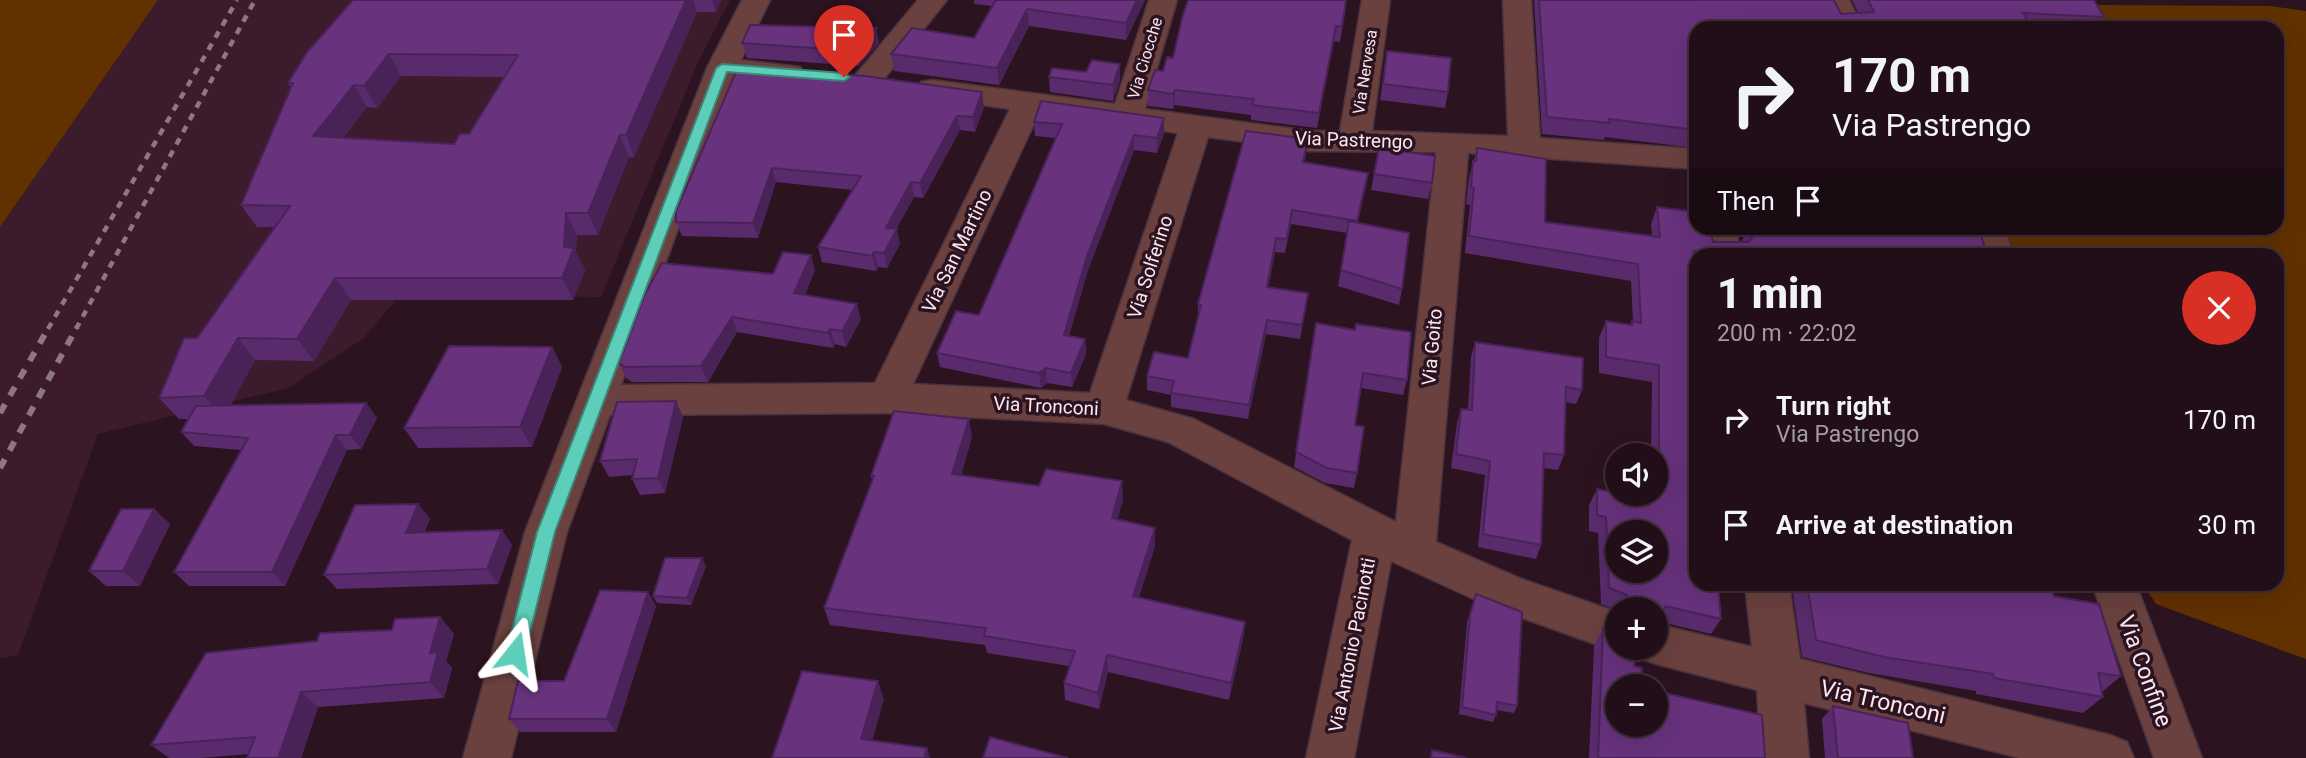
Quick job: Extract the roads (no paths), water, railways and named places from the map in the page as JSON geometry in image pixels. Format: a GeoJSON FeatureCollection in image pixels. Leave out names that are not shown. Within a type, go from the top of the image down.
{"type":"FeatureCollection","features":[{"type":"Feature","properties":{"kind":"street"},"geometry":{"type":"LineString","coordinates":[[487,758],[546,532],[722,68],[756,0]]}},
{"type":"Feature","properties":{"kind":"street"},"geometry":{"type":"LineString","coordinates":[[841,77],[933,0]]}},
{"type":"Feature","properties":{"kind":"street","name":"Via Ciocche"},"geometry":{"type":"LineString","coordinates":[[1127,116],[1163,0]]}},
{"type":"Feature","properties":{"kind":"street","name":"Via Nervesa"},"geometry":{"type":"LineString","coordinates":[[1354,143],[1376,0]]}},
{"type":"Feature","properties":{"kind":"street"},"geometry":{"type":"LineString","coordinates":[[1517,0],[1524,146]]}},
{"type":"Feature","properties":{"kind":"street"},"geometry":{"type":"LineString","coordinates":[[1835,0],[1845,21]]}},
{"type":"Feature","properties":{"kind":"street","name":"Via Pastrengo"},"geometry":{"type":"LineString","coordinates":[[722,68],[841,77],[1310,141],[1453,142],[1689,158]]}},
{"type":"Feature","properties":{"kind":"street","name":"Via San Martino"},"geometry":{"type":"LineString","coordinates":[[887,398],[1028,104]]}},
{"type":"Feature","properties":{"kind":"street","name":"Via Solferino"},"geometry":{"type":"LineString","coordinates":[[1104,409],[1196,125]]}},
{"type":"Feature","properties":{"kind":"street","name":"Via Goito"},"geometry":{"type":"LineString","coordinates":[[1414,552],[1453,142]]}},
{"type":"Feature","properties":{"kind":"street","name":"Via Tronconi"},"geometry":{"type":"LineString","coordinates":[[595,400],[887,398],[1104,409],[1180,429],[1414,552],[1505,592],[1605,628]]}},
{"type":"Feature","properties":{"kind":"street","name":"Via Antonio Pacinotti"},"geometry":{"type":"LineString","coordinates":[[1329,758],[1375,532]]}},
{"type":"Feature","properties":{"kind":"street"},"geometry":{"type":"LineString","coordinates":[[1768,591],[1779,677],[1785,758]]}},
{"type":"Feature","properties":{"kind":"street","name":"Via Confine"},"geometry":{"type":"LineString","coordinates":[[2117,591],[2178,758]]}},
{"type":"Feature","properties":{"kind":"street","name":"Via Tronconi"},"geometry":{"type":"LineString","coordinates":[[1668,647],[2088,755]]}},
{"type":"Feature","properties":{"kind":"railway"},"geometry":{"type":"LineString","coordinates":[[48,329],[237,0]]}},
{"type":"Feature","properties":{"kind":"railway"},"geometry":{"type":"LineString","coordinates":[[76,329],[255,0]]}},
{"type":"Feature","properties":{"kind":"railway"},"geometry":{"type":"LineString","coordinates":[[0,413],[49,327]]}},
{"type":"Feature","properties":{"kind":"railway"},"geometry":{"type":"LineString","coordinates":[[0,468],[77,327]]}}]}
